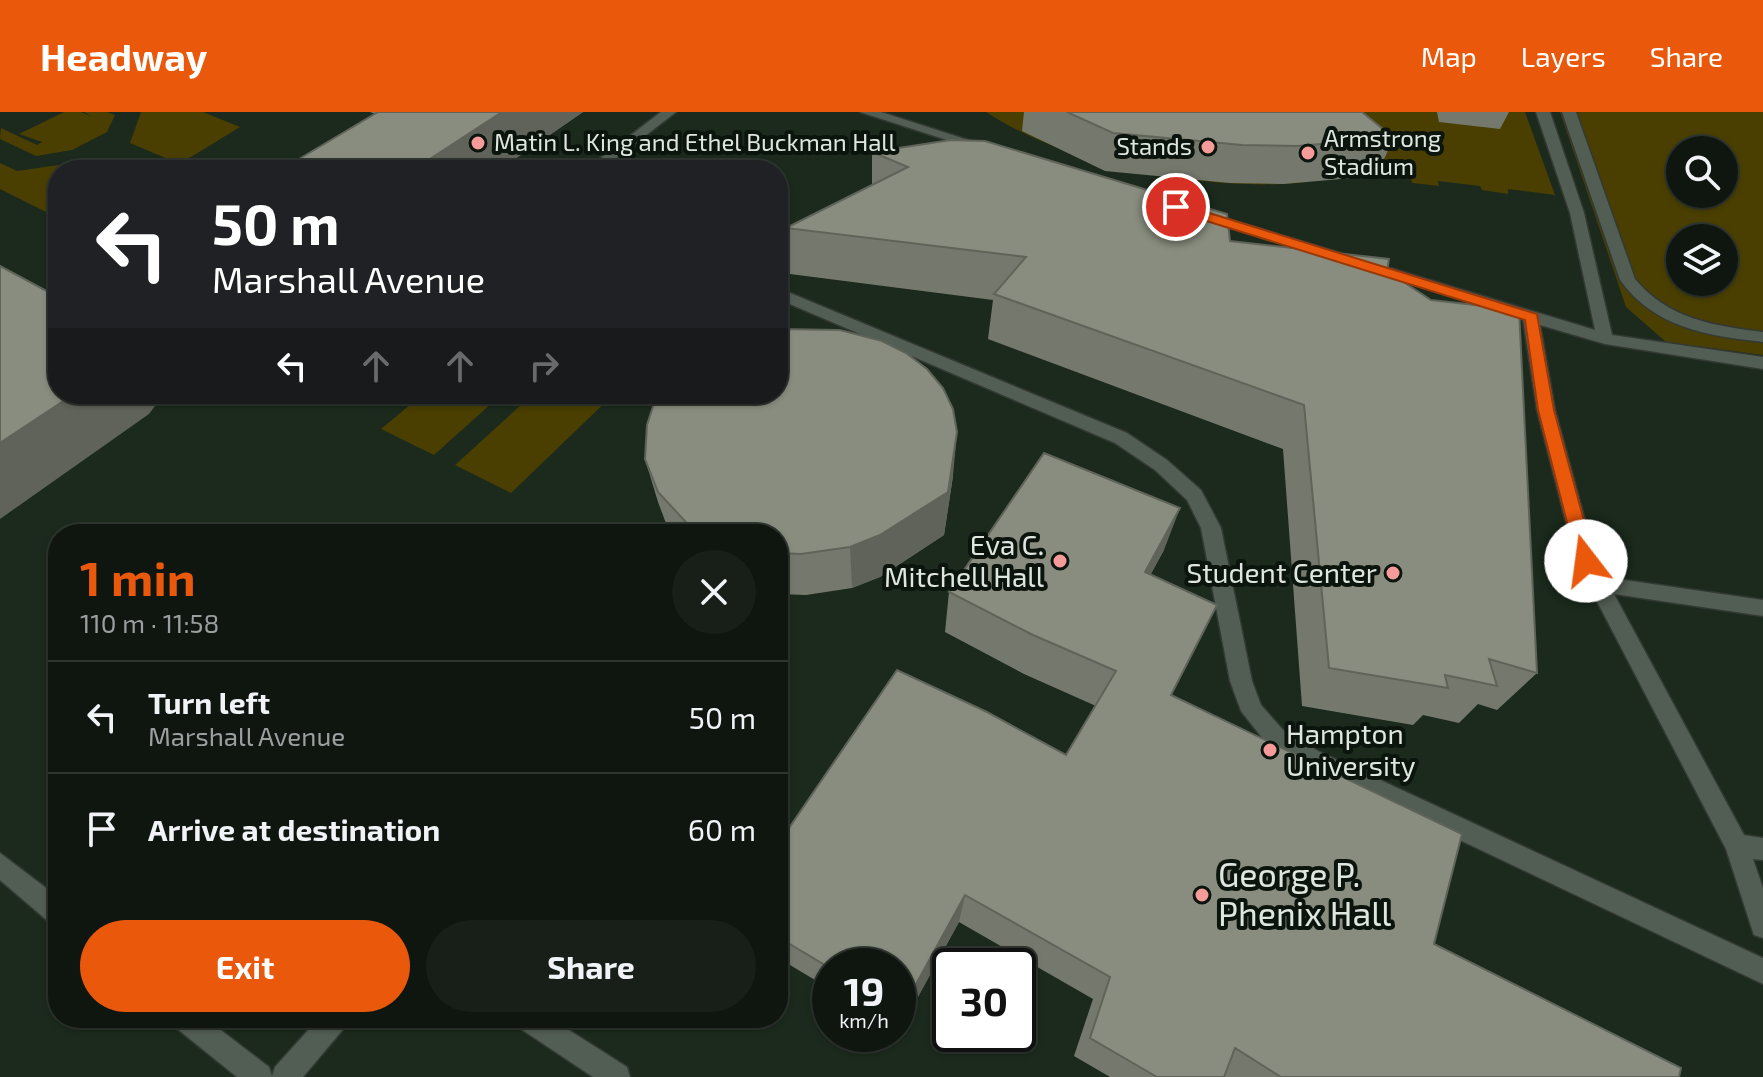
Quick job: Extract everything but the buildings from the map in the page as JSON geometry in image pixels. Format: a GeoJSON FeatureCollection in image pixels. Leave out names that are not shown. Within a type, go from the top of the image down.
{"type":"FeatureCollection","features":[{"type":"Feature","properties":{"kind":"street"},"geometry":{"type":"LineString","coordinates":[[605,160],[669,112]]}},
{"type":"Feature","properties":{"kind":"street"},"geometry":{"type":"LineString","coordinates":[[1543,112],[1577,213],[1605,339]]}},
{"type":"Feature","properties":{"kind":"street"},"geometry":{"type":"LineString","coordinates":[[1569,112],[1628,280],[1640,297],[1684,322],[1714,331],[1763,337]]}},
{"type":"Feature","properties":{"kind":"street"},"geometry":{"type":"LineString","coordinates":[[875,113],[1001,153]]}},
{"type":"Feature","properties":{"kind":"street"},"geometry":{"type":"LineString","coordinates":[[1183,209],[1605,339],[1763,363]]}},
{"type":"Feature","properties":{"kind":"street"},"geometry":{"type":"LineString","coordinates":[[788,297],[1121,438],[1172,475],[1194,495],[1211,528],[1241,681],[1252,711],[1275,737],[1310,758],[1763,971]]}},
{"type":"Feature","properties":{"kind":"street"},"geometry":{"type":"LineString","coordinates":[[1531,317],[1546,410],[1586,561],[1737,845],[1763,926]]}},
{"type":"Feature","properties":{"kind":"street"},"geometry":{"type":"LineString","coordinates":[[1599,584],[1763,608]]}},
{"type":"Feature","properties":{"kind":"street"},"geometry":{"type":"LineString","coordinates":[[1737,845],[1763,849]]}},
{"type":"Feature","properties":{"kind":"street"},"geometry":{"type":"LineString","coordinates":[[0,865],[48,905]]}},
{"type":"Feature","properties":{"kind":"street"},"geometry":{"type":"LineString","coordinates":[[197,1028],[259,1077]]}},
{"type":"Feature","properties":{"kind":"street"},"geometry":{"type":"LineString","coordinates":[[285,1077],[327,1028]]}},
{"type":"Feature","properties":{"kind":"street"},"geometry":{"type":"LineString","coordinates":[[542,1028],[617,1077]]}},
{"type":"Feature","properties":{"kind":"shaded area","name":"Hampton University"},"geometry":{"type":"Polygon","coordinates":[[[0,112],[1763,112],[1763,1077],[0,1077],[0,112]]]}},
{"type":"Feature","properties":{"kind":"shaded area"},"geometry":{"type":"Polygon","coordinates":[[[64,112],[81,112],[92,117],[84,112],[115,115],[107,132],[72,150],[36,156],[0,139],[1,128],[37,145],[42,142],[19,134],[64,112]]]}},
{"type":"Feature","properties":{"kind":"shaded area"},"geometry":{"type":"Polygon","coordinates":[[[141,112],[203,112],[240,127],[181,160],[170,160],[130,143],[141,112]]]}},
{"type":"Feature","properties":{"kind":"shaded area","name":"Armstrong Stadium"},"geometry":{"type":"Polygon","coordinates":[[[986,112],[1525,112],[1555,195],[1508,189],[1508,194],[1482,190],[1480,186],[1438,181],[1439,186],[1412,183],[1411,179],[1374,172],[1284,184],[1209,182],[1169,177],[1090,159],[1053,146],[986,112]]]}},
{"type":"Feature","properties":{"kind":"shaded area"},"geometry":{"type":"Polygon","coordinates":[[[1560,112],[1763,112],[1763,355],[1666,342],[1626,307],[1560,112]]]}},
{"type":"Feature","properties":{"kind":"shaded area"},"geometry":{"type":"Polygon","coordinates":[[[0,163],[17,171],[48,167],[48,213],[0,189],[0,163]]]}},
{"type":"Feature","properties":{"kind":"shaded area"},"geometry":{"type":"Polygon","coordinates":[[[411,404],[491,404],[434,455],[381,429],[411,404]]]}},
{"type":"Feature","properties":{"kind":"shaded area"},"geometry":{"type":"Polygon","coordinates":[[[522,404],[604,404],[511,493],[455,465],[522,404]]]}},
{"type":"Feature","properties":{"kind":"place","name":"Matin L. King and Ethel Buckman Hall"},"geometry":{"type":"Point","coordinates":[478,143]}},
{"type":"Feature","properties":{"kind":"place","name":"Stands"},"geometry":{"type":"Point","coordinates":[1208,147]}},
{"type":"Feature","properties":{"kind":"place","name":"Armstrong Stadium"},"geometry":{"type":"Point","coordinates":[1308,153]}},
{"type":"Feature","properties":{"kind":"place","name":"Eva C. Mitchell Hall"},"geometry":{"type":"Point","coordinates":[1060,561]}},
{"type":"Feature","properties":{"kind":"place","name":"Student Center"},"geometry":{"type":"Point","coordinates":[1393,573]}},
{"type":"Feature","properties":{"kind":"place","name":"Hampton University"},"geometry":{"type":"Point","coordinates":[1270,750]}},
{"type":"Feature","properties":{"kind":"place","name":"George P. Phenix Hall"},"geometry":{"type":"Point","coordinates":[1202,895]}},
{"type":"Feature","properties":{"kind":"route"},"geometry":{"type":"LineString","coordinates":[[1176,207],[1531,317],[1546,410],[1586,561]]}}]}
